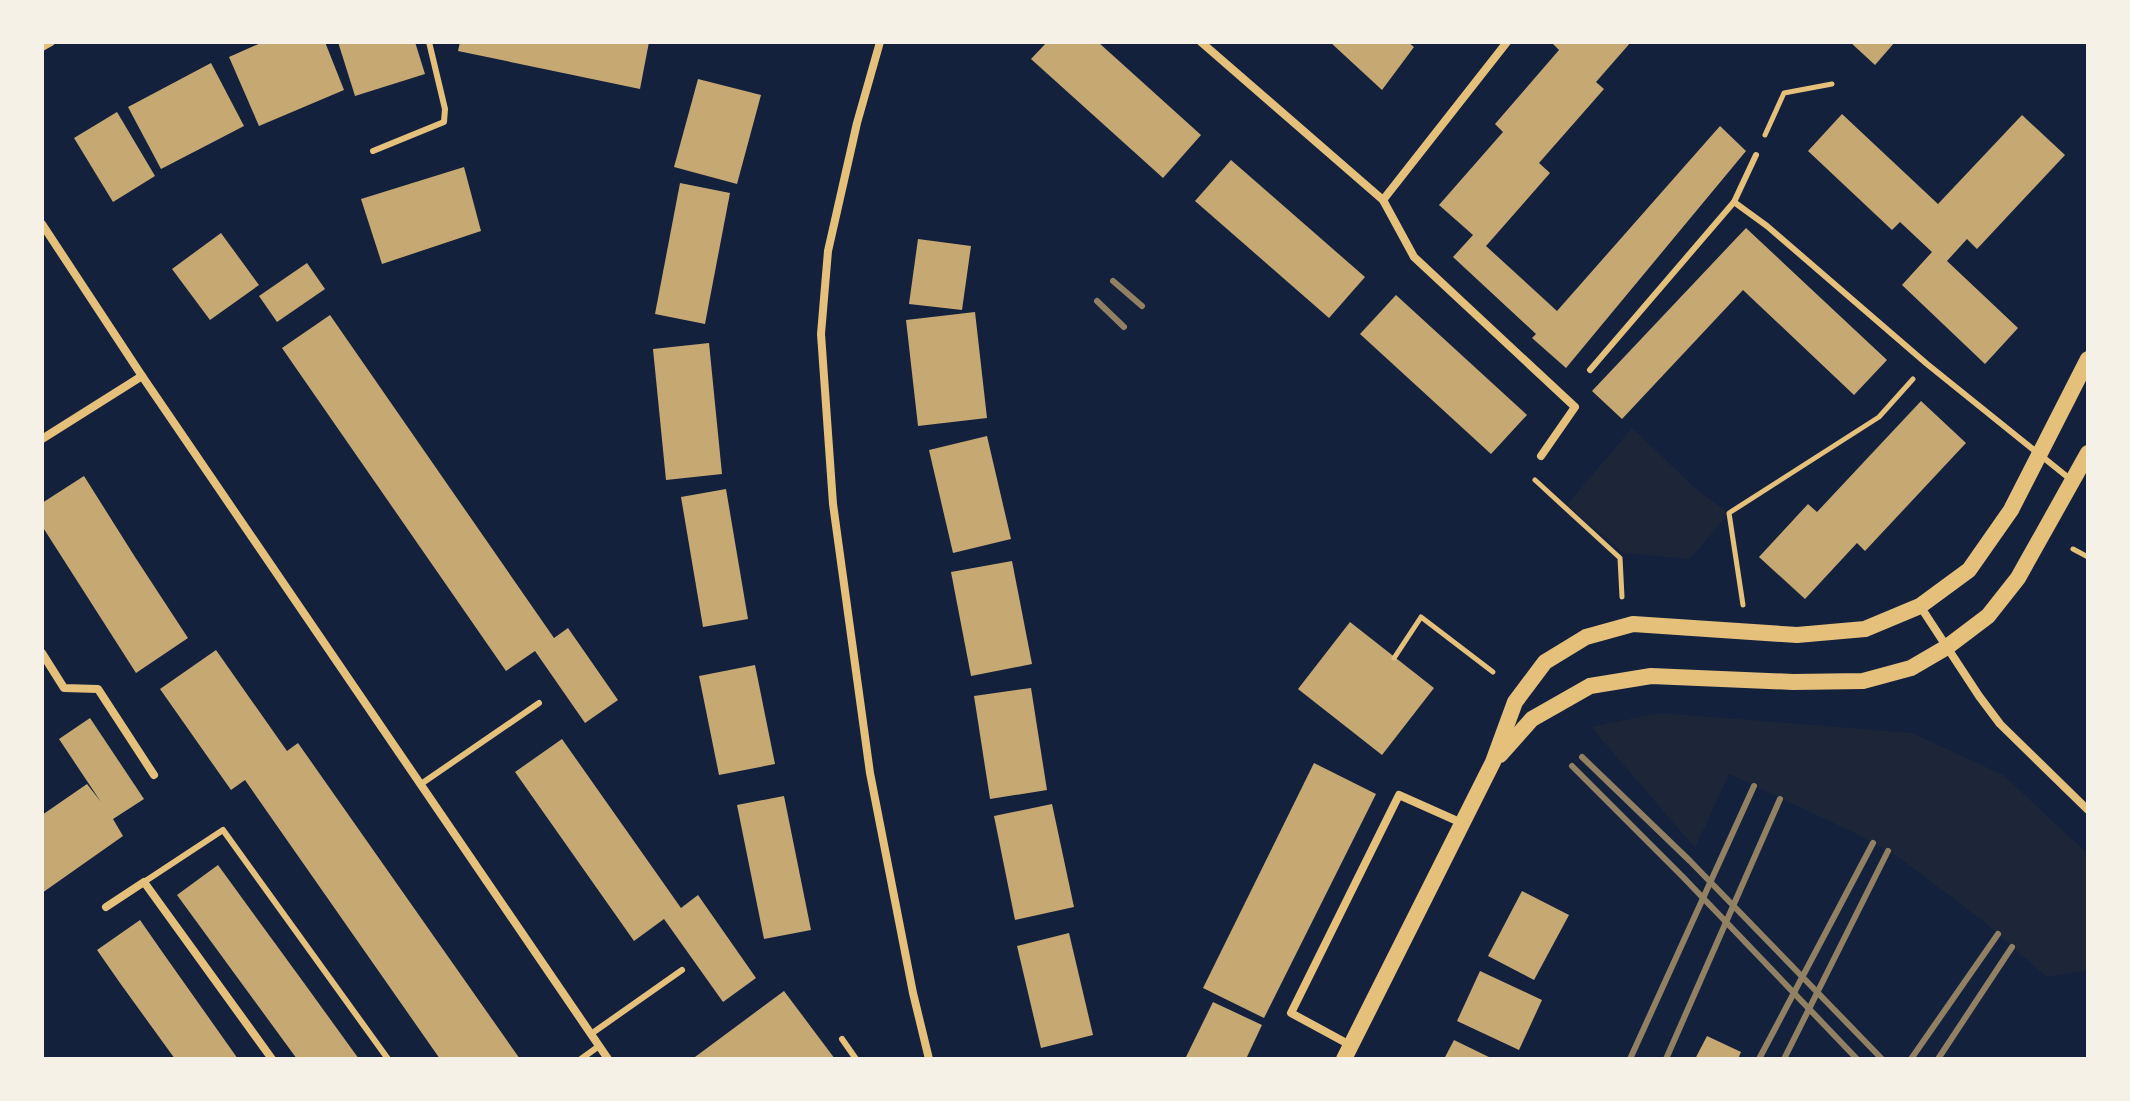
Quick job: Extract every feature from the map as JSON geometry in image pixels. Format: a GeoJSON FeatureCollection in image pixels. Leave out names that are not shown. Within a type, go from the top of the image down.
{"type":"FeatureCollection","features":[{"type":"Feature","properties":{"kind":"main road"},"geometry":{"type":"LineString","coordinates":[[1348,1052],[1464,824],[1493,762],[1515,702],[1545,662],[1586,637],[1633,624],[1797,635],[1865,629],[1920,606],[1969,570],[2011,510],[2088,359]]}},
{"type":"Feature","properties":{"kind":"main road"},"geometry":{"type":"LineString","coordinates":[[1493,762],[1532,719],[1590,686],[1651,676],[1793,682],[1863,681],[1911,668],[1947,647],[1988,616],[2018,578],[2088,453]]}},
{"type":"Feature","properties":{"kind":"street"},"geometry":{"type":"LineString","coordinates":[[42,47],[51,42]]}},
{"type":"Feature","properties":{"kind":"street"},"geometry":{"type":"LineString","coordinates":[[880,42],[857,123],[828,251],[821,334],[833,504],[870,773],[929,1059]]}},
{"type":"Feature","properties":{"kind":"street"},"geometry":{"type":"LineString","coordinates":[[1201,42],[1383,200],[1414,257],[1575,407],[1541,456]]}},
{"type":"Feature","properties":{"kind":"street"},"geometry":{"type":"LineString","coordinates":[[1383,200],[1507,42]]}},
{"type":"Feature","properties":{"kind":"street"},"geometry":{"type":"LineString","coordinates":[[42,224],[142,376],[608,1059]]}},
{"type":"Feature","properties":{"kind":"street"},"geometry":{"type":"LineString","coordinates":[[42,439],[142,376]]}},
{"type":"Feature","properties":{"kind":"street"},"geometry":{"type":"LineString","coordinates":[[1920,606],[2000,724],[2088,810]]}},
{"type":"Feature","properties":{"kind":"street"},"geometry":{"type":"LineString","coordinates":[[42,653],[64,688],[98,689],[154,775]]}},
{"type":"Feature","properties":{"kind":"street"},"geometry":{"type":"LineString","coordinates":[[1348,1052],[1291,1013],[1399,795],[1464,824]]}},
{"type":"Feature","properties":{"kind":"street"},"geometry":{"type":"LineString","coordinates":[[106,907],[144,882],[272,1059]]}},
{"type":"Feature","properties":{"kind":"lane"},"geometry":{"type":"LineString","coordinates":[[373,151],[444,122],[445,109],[429,42]]}},
{"type":"Feature","properties":{"kind":"lane"},"geometry":{"type":"LineString","coordinates":[[1590,370],[1734,202],[1756,155]]}},
{"type":"Feature","properties":{"kind":"lane"},"geometry":{"type":"LineString","coordinates":[[1734,202],[1767,226],[1927,364],[2073,481]]}},
{"type":"Feature","properties":{"kind":"lane"},"geometry":{"type":"LineString","coordinates":[[421,784],[539,703]]}},
{"type":"Feature","properties":{"kind":"lane"},"geometry":{"type":"LineString","coordinates":[[144,882],[223,830],[388,1059]]}},
{"type":"Feature","properties":{"kind":"lane"},"geometry":{"type":"LineString","coordinates":[[591,1034],[682,970]]}},
{"type":"Feature","properties":{"kind":"lane"},"geometry":{"type":"LineString","coordinates":[[842,1039],[856,1059]]}},
{"type":"Feature","properties":{"kind":"lane"},"geometry":{"type":"LineString","coordinates":[[581,1059],[599,1046]]}},
{"type":"Feature","properties":{"kind":"path"},"geometry":{"type":"LineString","coordinates":[[1756,155],[1784,93],[1832,84]]}},
{"type":"Feature","properties":{"kind":"path"},"geometry":{"type":"LineString","coordinates":[[1743,606],[1729,513],[1879,417],[1927,364]]}},
{"type":"Feature","properties":{"kind":"path"},"geometry":{"type":"LineString","coordinates":[[1541,456],[1529,474],[1622,556],[1622,598]]}},
{"type":"Feature","properties":{"kind":"path"},"geometry":{"type":"LineString","coordinates":[[2073,549],[2088,557]]}},
{"type":"Feature","properties":{"kind":"path"},"geometry":{"type":"LineString","coordinates":[[1394,658],[1421,617],[1493,672]]}},
{"type":"Feature","properties":{"kind":"shaded area"},"geometry":{"type":"Polygon","coordinates":[[[1632,428],[1697,490],[1729,513],[1690,559],[1624,553],[1567,505],[1632,428]]]}},
{"type":"Feature","properties":{"kind":"shaded area"},"geometry":{"type":"Polygon","coordinates":[[[1660,713],[1912,733],[2003,775],[2088,854],[2088,970],[2047,977],[1983,921],[1901,859],[1859,835],[1729,774],[1695,848],[1591,727],[1660,713]]]}},
{"type":"Feature","properties":{"kind":"building"},"geometry":{"type":"Polygon","coordinates":[[[263,42],[325,42],[344,90],[259,126],[229,57],[263,42]]]}},
{"type":"Feature","properties":{"kind":"building"},"geometry":{"type":"Polygon","coordinates":[[[338,42],[415,42],[425,74],[355,96],[338,42]]]}},
{"type":"Feature","properties":{"kind":"building"},"geometry":{"type":"Polygon","coordinates":[[[460,42],[649,42],[640,89],[458,51],[460,42]]]}},
{"type":"Feature","properties":{"kind":"building"},"geometry":{"type":"Polygon","coordinates":[[[1047,42],[1098,42],[1201,135],[1163,178],[1031,59],[1047,42]]]}},
{"type":"Feature","properties":{"kind":"building"},"geometry":{"type":"Polygon","coordinates":[[[1330,42],[1408,42],[1414,47],[1382,90],[1330,42]]]}},
{"type":"Feature","properties":{"kind":"building"},"geometry":{"type":"Polygon","coordinates":[[[1551,42],[1631,42],[1596,82],[1604,89],[1539,163],[1550,173],[1486,246],[1557,311],[1720,126],[1746,151],[1566,368],[1532,338],[1536,334],[1453,257],[1473,235],[1439,205],[1503,132],[1495,124],[1559,50],[1551,42]]]}},
{"type":"Feature","properties":{"kind":"building"},"geometry":{"type":"Polygon","coordinates":[[[1850,42],[1895,42],[1875,65],[1850,42]]]}},
{"type":"Feature","properties":{"kind":"building"},"geometry":{"type":"Polygon","coordinates":[[[211,63],[244,126],[161,169],[128,107],[211,63]]]}},
{"type":"Feature","properties":{"kind":"building"},"geometry":{"type":"Polygon","coordinates":[[[698,79],[761,95],[737,184],[674,167],[698,79]]]}},
{"type":"Feature","properties":{"kind":"building"},"geometry":{"type":"Polygon","coordinates":[[[117,112],[155,176],[113,202],[74,138],[117,112]]]}},
{"type":"Feature","properties":{"kind":"building"},"geometry":{"type":"Polygon","coordinates":[[[1842,114],[1938,204],[2022,115],[2065,155],[1977,249],[1967,239],[1947,261],[2018,328],[1985,364],[1902,285],[1932,252],[1900,222],[1892,230],[1808,151],[1842,114]]]}},
{"type":"Feature","properties":{"kind":"building"},"geometry":{"type":"Polygon","coordinates":[[[1231,160],[1365,277],[1329,318],[1195,201],[1231,160]]]}},
{"type":"Feature","properties":{"kind":"building"},"geometry":{"type":"Polygon","coordinates":[[[464,167],[481,231],[382,264],[361,199],[464,167]]]}},
{"type":"Feature","properties":{"kind":"building"},"geometry":{"type":"Polygon","coordinates":[[[680,183],[730,193],[705,324],[655,314],[680,183]]]}},
{"type":"Feature","properties":{"kind":"building"},"geometry":{"type":"Polygon","coordinates":[[[1746,228],[1887,360],[1854,395],[1743,290],[1622,419],[1592,391],[1746,228]]]}},
{"type":"Feature","properties":{"kind":"building"},"geometry":{"type":"Polygon","coordinates":[[[221,233],[259,285],[210,320],[172,269],[221,233]]]}},
{"type":"Feature","properties":{"kind":"building"},"geometry":{"type":"Polygon","coordinates":[[[918,239],[971,246],[962,310],[909,304],[918,239]]]}},
{"type":"Feature","properties":{"kind":"building"},"geometry":{"type":"Polygon","coordinates":[[[307,263],[325,289],[277,322],[259,296],[307,263]]]}},
{"type":"Feature","properties":{"kind":"building"},"geometry":{"type":"Polygon","coordinates":[[[1396,295],[1527,415],[1491,454],[1360,334],[1396,295]]]}},
{"type":"Feature","properties":{"kind":"building"},"geometry":{"type":"Polygon","coordinates":[[[975,312],[987,418],[918,426],[906,320],[975,312]]]}},
{"type":"Feature","properties":{"kind":"building"},"geometry":{"type":"Polygon","coordinates":[[[330,315],[554,638],[568,628],[618,700],[585,723],[535,651],[506,671],[282,348],[330,315]]]}},
{"type":"Feature","properties":{"kind":"building"},"geometry":{"type":"Polygon","coordinates":[[[709,343],[722,474],[666,480],[653,349],[709,343]]]}},
{"type":"Feature","properties":{"kind":"building"},"geometry":{"type":"Polygon","coordinates":[[[1921,401],[1966,443],[1865,551],[1857,543],[1805,599],[1759,557],[1808,504],[1817,512],[1921,401]]]}},
{"type":"Feature","properties":{"kind":"building"},"geometry":{"type":"Polygon","coordinates":[[[987,436],[1011,539],[953,553],[929,450],[987,436]]]}},
{"type":"Feature","properties":{"kind":"building"},"geometry":{"type":"Polygon","coordinates":[[[84,476],[188,638],[136,673],[42,526],[42,503],[84,476]]]}},
{"type":"Feature","properties":{"kind":"building"},"geometry":{"type":"Polygon","coordinates":[[[726,489],[748,619],[703,627],[681,497],[726,489]]]}},
{"type":"Feature","properties":{"kind":"building"},"geometry":{"type":"Polygon","coordinates":[[[1012,561],[1032,664],[971,676],[951,572],[1012,561]]]}},
{"type":"Feature","properties":{"kind":"building"},"geometry":{"type":"Polygon","coordinates":[[[1350,622],[1434,688],[1382,755],[1298,689],[1350,622]]]}},
{"type":"Feature","properties":{"kind":"building"},"geometry":{"type":"Polygon","coordinates":[[[216,650],[287,751],[298,743],[520,1059],[440,1059],[245,780],[231,790],[160,689],[216,650]]]}},
{"type":"Feature","properties":{"kind":"building"},"geometry":{"type":"Polygon","coordinates":[[[755,665],[775,764],[719,775],[699,676],[755,665]]]}},
{"type":"Feature","properties":{"kind":"building"},"geometry":{"type":"Polygon","coordinates":[[[1031,688],[1047,790],[990,799],[974,696],[1031,688]]]}},
{"type":"Feature","properties":{"kind":"building"},"geometry":{"type":"Polygon","coordinates":[[[90,718],[144,799],[113,819],[123,836],[42,893],[42,815],[87,784],[101,802],[59,739],[90,718]]]}},
{"type":"Feature","properties":{"kind":"building"},"geometry":{"type":"Polygon","coordinates":[[[562,739],[681,908],[698,895],[756,978],[723,1002],[664,919],[634,941],[515,772],[562,739]]]}},
{"type":"Feature","properties":{"kind":"building"},"geometry":{"type":"Polygon","coordinates":[[[1314,763],[1376,794],[1264,1018],[1203,988],[1314,763]]]}},
{"type":"Feature","properties":{"kind":"building"},"geometry":{"type":"Polygon","coordinates":[[[784,796],[811,930],[764,939],[737,805],[784,796]]]}},
{"type":"Feature","properties":{"kind":"building"},"geometry":{"type":"Polygon","coordinates":[[[1052,804],[1074,907],[1015,920],[994,816],[1052,804]]]}},
{"type":"Feature","properties":{"kind":"building"},"geometry":{"type":"Polygon","coordinates":[[[218,865],[359,1059],[297,1059],[177,895],[218,865]]]}},
{"type":"Feature","properties":{"kind":"building"},"geometry":{"type":"Polygon","coordinates":[[[1522,891],[1569,915],[1534,980],[1488,956],[1522,891]]]}},
{"type":"Feature","properties":{"kind":"building"},"geometry":{"type":"Polygon","coordinates":[[[140,920],[238,1059],[175,1059],[120,983],[97,950],[140,920]]]}},
{"type":"Feature","properties":{"kind":"building"},"geometry":{"type":"Polygon","coordinates":[[[1069,933],[1093,1035],[1041,1048],[1017,946],[1069,933]]]}},
{"type":"Feature","properties":{"kind":"building"},"geometry":{"type":"Polygon","coordinates":[[[1480,971],[1542,1000],[1519,1050],[1457,1021],[1480,971]]]}},
{"type":"Feature","properties":{"kind":"building"},"geometry":{"type":"Polygon","coordinates":[[[784,991],[835,1059],[696,1059],[695,1057],[784,991]]]}},
{"type":"Feature","properties":{"kind":"building"},"geometry":{"type":"Polygon","coordinates":[[[1213,1002],[1262,1025],[1246,1059],[1185,1059],[1213,1002]]]}},
{"type":"Feature","properties":{"kind":"building"},"geometry":{"type":"Polygon","coordinates":[[[1707,1036],[1741,1052],[1738,1059],[1695,1059],[1707,1036]]]}},
{"type":"Feature","properties":{"kind":"building"},"geometry":{"type":"Polygon","coordinates":[[[1454,1040],[1493,1059],[1444,1059],[1454,1040]]]}},
{"type":"Feature","properties":{"kind":"railway"},"geometry":{"type":"LineString","coordinates":[[1113,281],[1142,306]]}},
{"type":"Feature","properties":{"kind":"railway"},"geometry":{"type":"LineString","coordinates":[[1097,301],[1124,327]]}},
{"type":"Feature","properties":{"kind":"railway"},"geometry":{"type":"LineString","coordinates":[[1582,757],[1690,861],[1882,1059]]}},
{"type":"Feature","properties":{"kind":"railway"},"geometry":{"type":"LineString","coordinates":[[1572,766],[1857,1059]]}},
{"type":"Feature","properties":{"kind":"railway"},"geometry":{"type":"LineString","coordinates":[[1630,1059],[1754,786]]}},
{"type":"Feature","properties":{"kind":"railway"},"geometry":{"type":"LineString","coordinates":[[1666,1059],[1780,799]]}},
{"type":"Feature","properties":{"kind":"railway"},"geometry":{"type":"LineString","coordinates":[[1759,1059],[1873,843]]}},
{"type":"Feature","properties":{"kind":"railway"},"geometry":{"type":"LineString","coordinates":[[1784,1059],[1888,851]]}},
{"type":"Feature","properties":{"kind":"railway"},"geometry":{"type":"LineString","coordinates":[[1911,1059],[1998,934]]}},
{"type":"Feature","properties":{"kind":"railway"},"geometry":{"type":"LineString","coordinates":[[1938,1059],[2012,947]]}}]}
